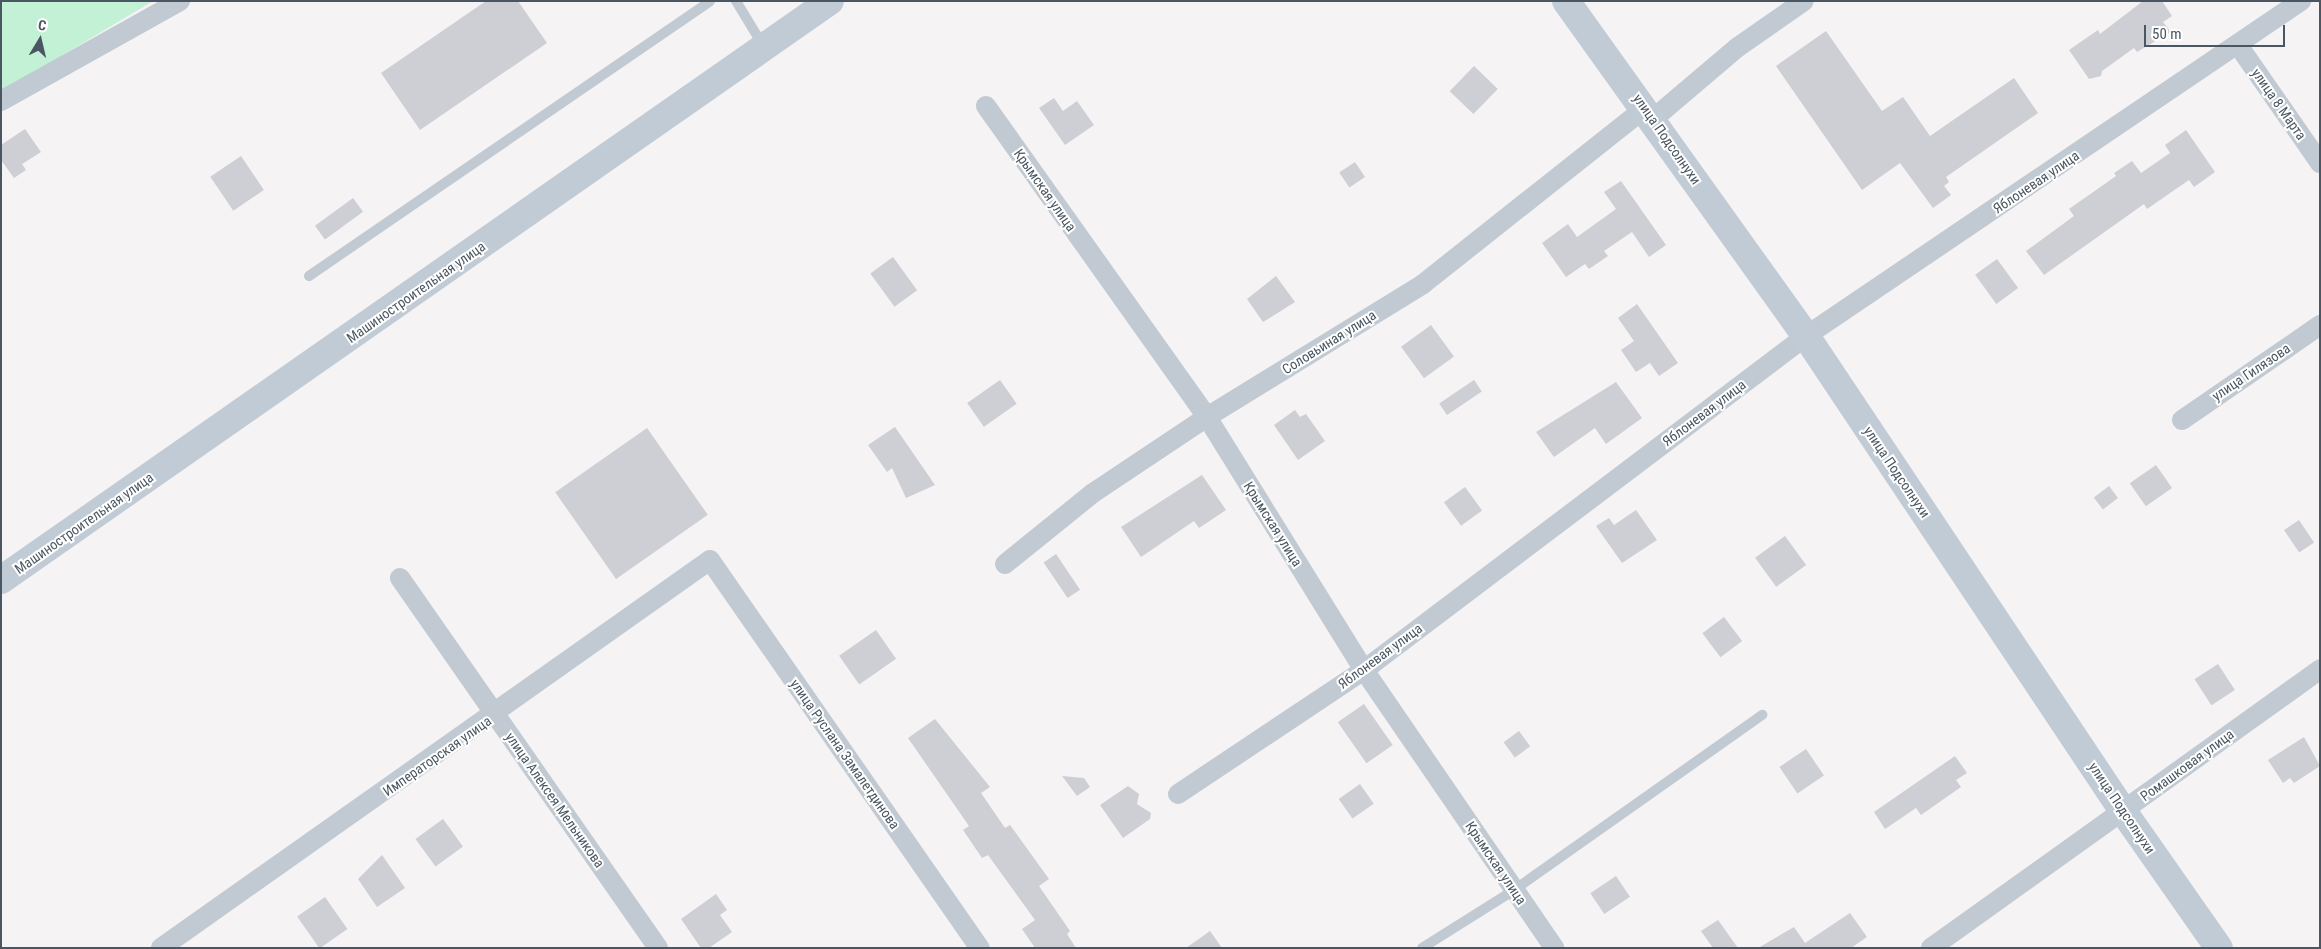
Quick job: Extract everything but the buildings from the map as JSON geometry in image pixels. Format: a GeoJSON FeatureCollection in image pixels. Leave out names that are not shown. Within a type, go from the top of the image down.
{"type":"FeatureCollection","features":[{"type":"Feature","properties":{"kind":"street"},"geometry":{"type":"LineString","coordinates":[[1,101],[180,1]]}},
{"type":"Feature","properties":{"kind":"street","name":"Машиностроительная улица"},"geometry":{"type":"LineString","coordinates":[[1,580],[830,1]]}},
{"type":"Feature","properties":{"kind":"street","name":"улица Подсолнухи"},"geometry":{"type":"LineString","coordinates":[[1566,1],[1649,114],[1806,336],[2123,811],[2219,948]]}},
{"type":"Feature","properties":{"kind":"street","name":"Соловьиная улица"},"geometry":{"type":"LineString","coordinates":[[1005,564],[1093,493],[1206,417],[1422,284],[1738,47],[1804,1]]}},
{"type":"Feature","properties":{"kind":"street","name":"Яблоневая улица"},"geometry":{"type":"LineString","coordinates":[[1178,794],[1364,670],[1806,336],[2301,1]]}},
{"type":"Feature","properties":{"kind":"street","name":"улица 8 Марта"},"geometry":{"type":"LineString","coordinates":[[2238,45],[2320,163]]}},
{"type":"Feature","properties":{"kind":"street","name":"Крымская улица"},"geometry":{"type":"LineString","coordinates":[[986,106],[1206,417],[1364,670],[1554,948]]}},
{"type":"Feature","properties":{"kind":"street","name":"улица Гилязова"},"geometry":{"type":"LineString","coordinates":[[2182,420],[2320,325]]}},
{"type":"Feature","properties":{"kind":"street","name":"Императорская улица"},"geometry":{"type":"LineString","coordinates":[[161,948],[496,715],[710,560]]}},
{"type":"Feature","properties":{"kind":"street","name":"улица Руслана Замалетдинова"},"geometry":{"type":"LineString","coordinates":[[710,560],[980,948]]}},
{"type":"Feature","properties":{"kind":"street","name":"улица Алексея Мельникова"},"geometry":{"type":"LineString","coordinates":[[400,578],[496,715],[649,945]]}},
{"type":"Feature","properties":{"kind":"street","name":"Ромашковая улица"},"geometry":{"type":"LineString","coordinates":[[1931,948],[2320,669]]}},
{"type":"Feature","properties":{"kind":"lane"},"geometry":{"type":"LineString","coordinates":[[309,276],[710,1]]}},
{"type":"Feature","properties":{"kind":"lane"},"geometry":{"type":"LineString","coordinates":[[736,1],[765,48]]}},
{"type":"Feature","properties":{"kind":"lane"},"geometry":{"type":"LineString","coordinates":[[1422,948],[1514,890],[1762,715]]}},
{"type":"Feature","properties":{"kind":"green space"},"geometry":{"type":"Polygon","coordinates":[[[1,1],[153,1],[1,92],[1,1]]]}}]}
